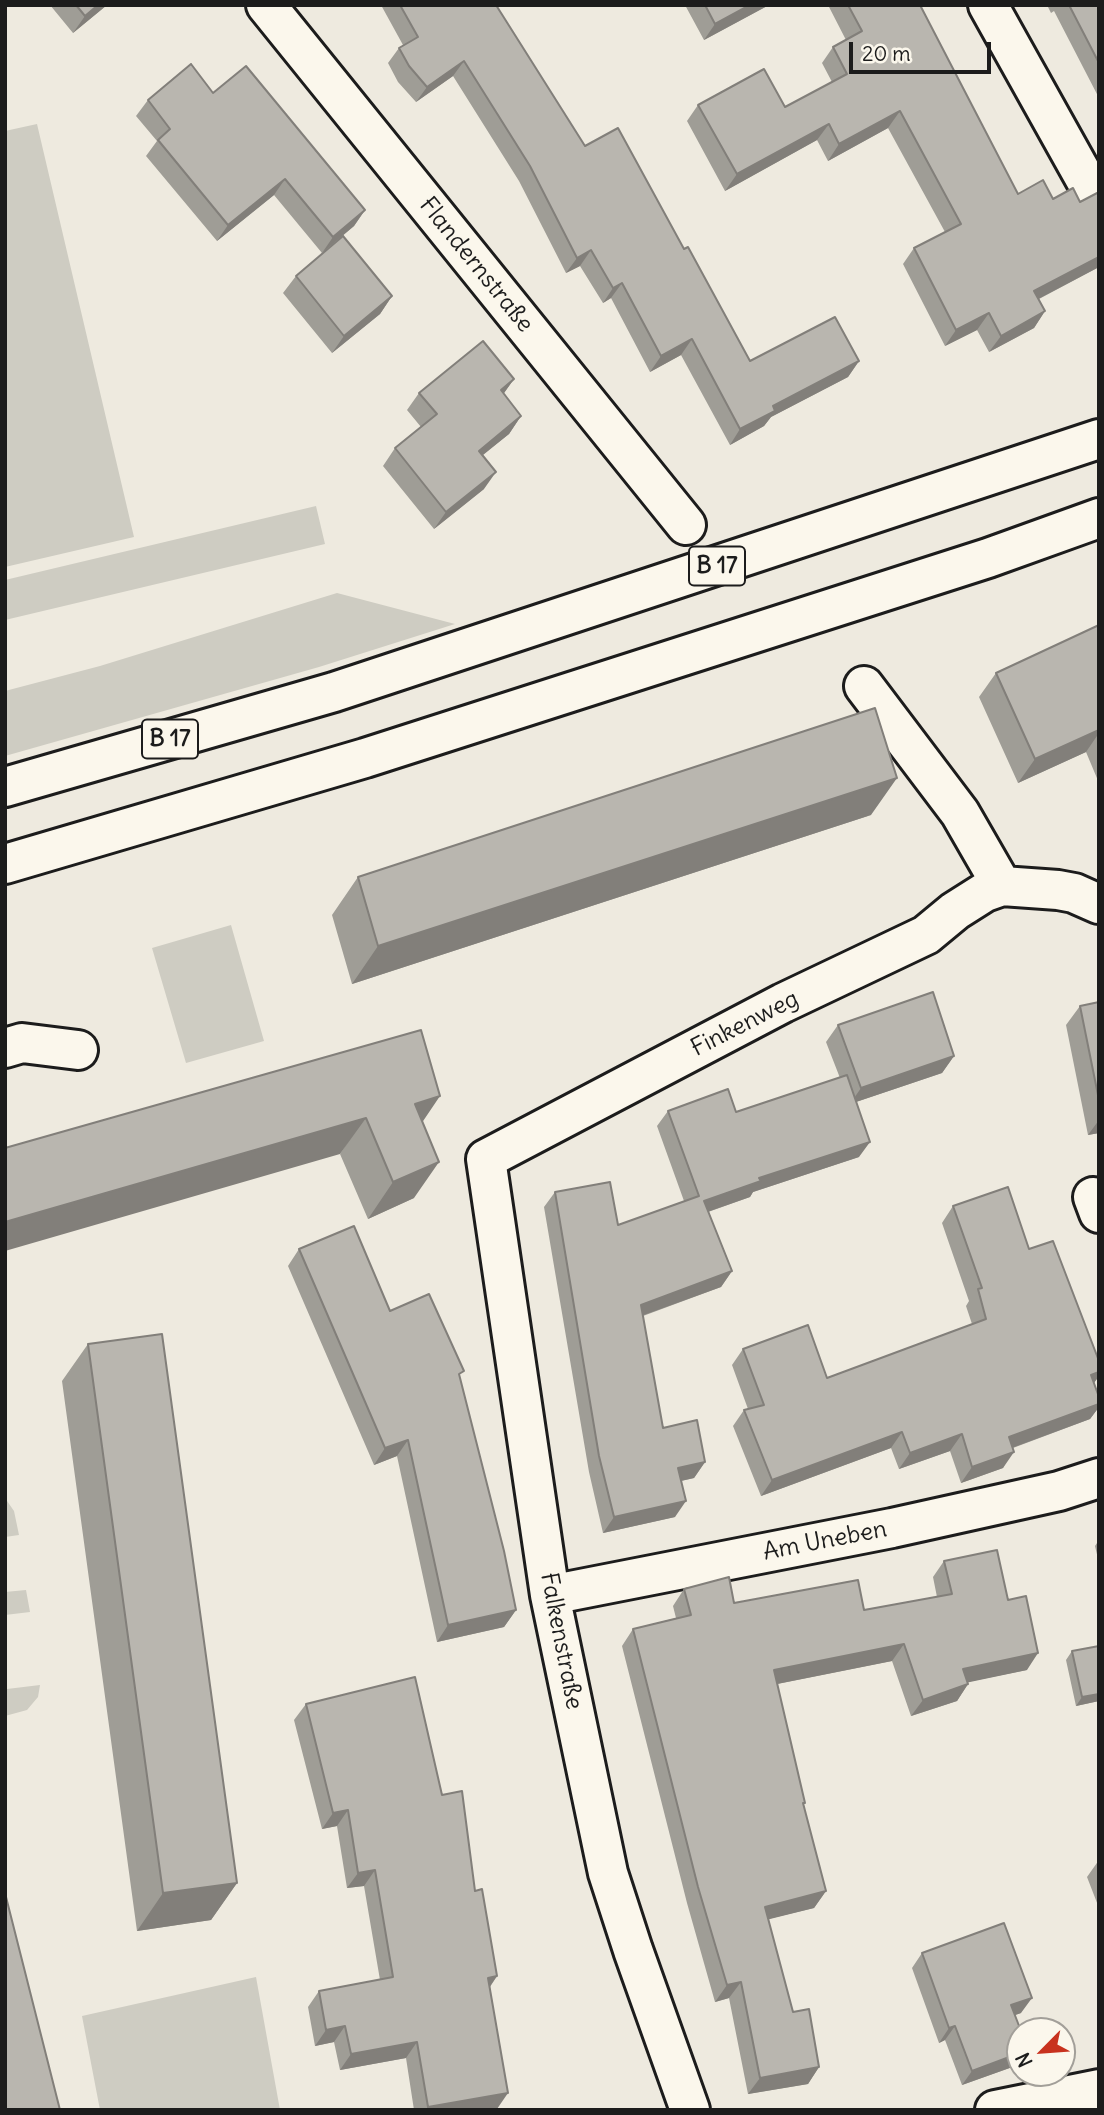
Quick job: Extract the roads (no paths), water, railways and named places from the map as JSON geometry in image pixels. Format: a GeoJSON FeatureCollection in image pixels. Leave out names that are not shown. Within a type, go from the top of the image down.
{"type":"FeatureCollection","features":[{"type":"Feature","properties":{"kind":"main road","name":"Flandernstraße"},"geometry":{"type":"LineString","coordinates":[[266,5],[686,525]]}},
{"type":"Feature","properties":{"kind":"main road"},"geometry":{"type":"LineString","coordinates":[[988,5],[1089,186]]}},
{"type":"Feature","properties":{"kind":"main road","name":"B 17"},"geometry":{"type":"LineString","coordinates":[[5,788],[334,691],[1099,439]]}},
{"type":"Feature","properties":{"kind":"main road"},"geometry":{"type":"LineString","coordinates":[[5,864],[365,758],[988,558],[1099,518]]}},
{"type":"Feature","properties":{"kind":"main road"},"geometry":{"type":"LineString","coordinates":[[864,686],[960,813],[1002,886]]}},
{"type":"Feature","properties":{"kind":"main road","name":"Finkenweg"},"geometry":{"type":"LineString","coordinates":[[486,1159],[783,1003],[926,934],[985,892],[1002,886],[1058,890],[1074,893],[1099,904]]}},
{"type":"Feature","properties":{"kind":"main road"},"geometry":{"type":"LineString","coordinates":[[5,1048],[22,1043],[78,1050]]}},
{"type":"Feature","properties":{"kind":"main road","name":"Falkenstraße"},"geometry":{"type":"LineString","coordinates":[[486,1159],[550,1595],[608,1873],[690,2110]]}},
{"type":"Feature","properties":{"kind":"main road","name":"Am Uneben"},"geometry":{"type":"LineString","coordinates":[[550,1595],[892,1528],[1059,1490],[1099,1478]]}},
{"type":"Feature","properties":{"kind":"main road"},"geometry":{"type":"LineString","coordinates":[[995,2110],[1099,2089]]}}]}
